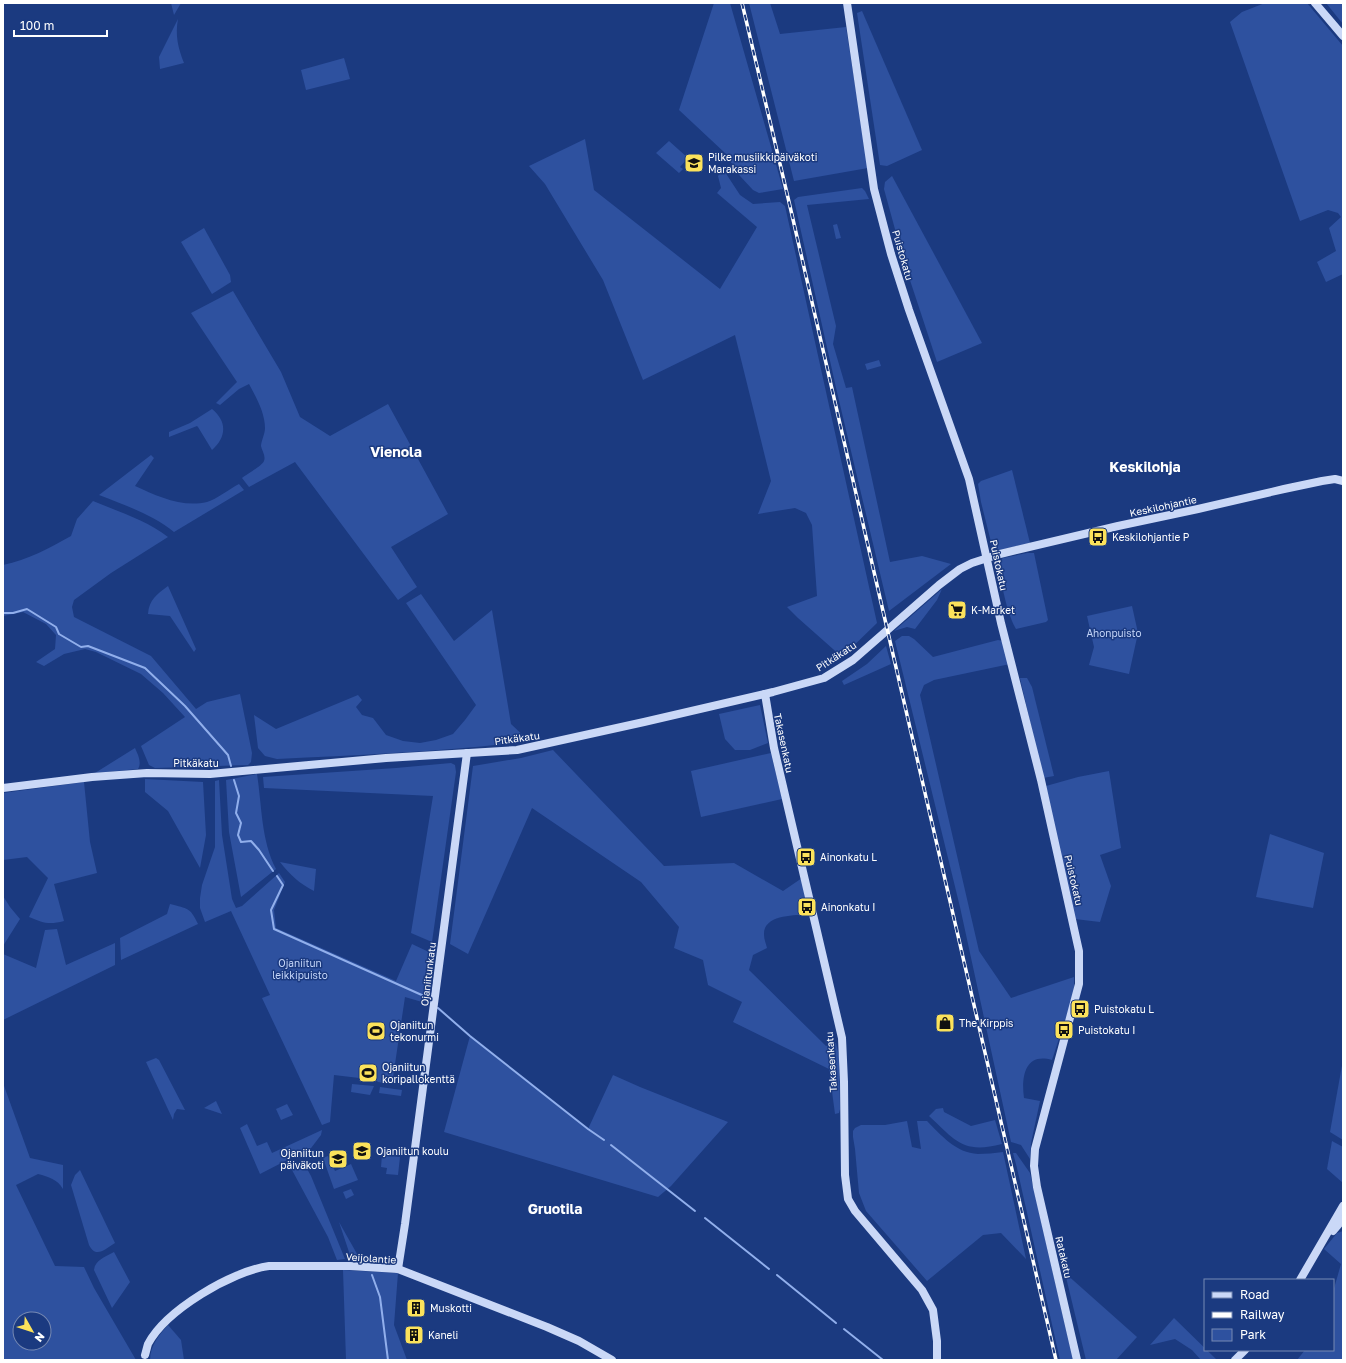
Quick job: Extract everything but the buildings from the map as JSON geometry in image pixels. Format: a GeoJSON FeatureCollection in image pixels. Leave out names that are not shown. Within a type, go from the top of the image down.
{"type":"FeatureCollection","features":[{"type":"Feature","properties":{"kind":"street","name":"Puistokatu"},"geometry":{"type":"LineString","coordinates":[[847,3],[874,189],[891,254],[909,310],[970,479],[1004,637],[1041,780],[1079,951],[1079,984],[1034,1158]]}},
{"type":"Feature","properties":{"kind":"street"},"geometry":{"type":"LineString","coordinates":[[1316,3],[1343,36]]}},
{"type":"Feature","properties":{"kind":"street","name":"Keskilohjantie"},"geometry":{"type":"LineString","coordinates":[[987,558],[1118,526],[1206,508],[1291,488],[1335,479],[1343,481]]}},
{"type":"Feature","properties":{"kind":"street","name":"Pitkäkatu"},"geometry":{"type":"LineString","coordinates":[[3,788],[147,773],[210,774],[363,760],[516,750],[765,694],[824,678],[853,660],[939,585],[955,573],[972,563],[987,558]]}},
{"type":"Feature","properties":{"kind":"street","name":"Takasenkatu"},"geometry":{"type":"LineString","coordinates":[[765,694],[774,748],[842,1038],[845,1175],[848,1199],[855,1211],[922,1290],[933,1310],[937,1341],[937,1360]]}},
{"type":"Feature","properties":{"kind":"street","name":"Ojaniitunkatu"},"geometry":{"type":"LineString","coordinates":[[398,1269],[467,753]]}},
{"type":"Feature","properties":{"kind":"street","name":"Ratakatu"},"geometry":{"type":"LineString","coordinates":[[1034,1158],[1037,1187],[1077,1360]]}},
{"type":"Feature","properties":{"kind":"street"},"geometry":{"type":"LineString","coordinates":[[1301,1279],[1343,1206]]}},
{"type":"Feature","properties":{"kind":"street"},"geometry":{"type":"LineString","coordinates":[[1319,1248],[1343,1219]]}},
{"type":"Feature","properties":{"kind":"street","name":"Veijolantie"},"geometry":{"type":"LineString","coordinates":[[145,1355],[148,1344],[158,1331],[167,1320],[182,1307],[196,1297],[245,1272],[269,1266],[350,1266],[398,1269],[548,1327],[579,1341],[612,1360]]}},
{"type":"Feature","properties":{"kind":"street"},"geometry":{"type":"LineString","coordinates":[[1235,1360],[1244,1351]]}},
{"type":"Feature","properties":{"kind":"green space"},"geometry":{"type":"Polygon","coordinates":[[[171,3],[181,3],[174,15],[171,3]]]}},
{"type":"Feature","properties":{"kind":"green space"},"geometry":{"type":"Polygon","coordinates":[[[714,3],[730,3],[783,189],[759,193],[753,190],[740,176],[725,153],[679,110],[714,3]]]}},
{"type":"Feature","properties":{"kind":"green space"},"geometry":{"type":"Polygon","coordinates":[[[749,3],[770,3],[780,34],[846,27],[868,168],[794,181],[749,3]]]}},
{"type":"Feature","properties":{"kind":"green space"},"geometry":{"type":"Polygon","coordinates":[[[1265,3],[1307,3],[1343,46],[1343,274],[1326,282],[1317,262],[1336,251],[1329,228],[1341,217],[1338,213],[1328,210],[1300,221],[1230,22],[1242,12],[1265,3]]]}},
{"type":"Feature","properties":{"kind":"green space"},"geometry":{"type":"Polygon","coordinates":[[[1326,3],[1343,3],[1343,24],[1326,3]]]}},
{"type":"Feature","properties":{"kind":"green space"},"geometry":{"type":"Polygon","coordinates":[[[862,11],[922,150],[887,166],[880,165],[857,13],[862,11]]]}},
{"type":"Feature","properties":{"kind":"green space"},"geometry":{"type":"Polygon","coordinates":[[[178,19],[178,41],[184,63],[160,69],[159,57],[178,19]]]}},
{"type":"Feature","properties":{"kind":"green space"},"geometry":{"type":"Polygon","coordinates":[[[344,58],[350,79],[306,90],[301,70],[344,58]]]}},
{"type":"Feature","properties":{"kind":"green space"},"geometry":{"type":"Polygon","coordinates":[[[585,139],[594,190],[720,289],[757,227],[717,193],[721,188],[718,176],[723,169],[740,195],[753,204],[780,202],[785,206],[877,623],[842,657],[787,607],[817,596],[812,525],[806,513],[795,508],[758,514],[771,481],[735,335],[643,380],[603,280],[545,184],[529,166],[585,139]]]}},
{"type":"Feature","properties":{"kind":"green space"},"geometry":{"type":"Polygon","coordinates":[[[669,141],[688,158],[680,167],[683,169],[679,173],[656,153],[669,141]]]}},
{"type":"Feature","properties":{"kind":"green space"},"geometry":{"type":"Polygon","coordinates":[[[892,176],[982,343],[937,362],[904,262],[884,189],[885,182],[892,176]]]}},
{"type":"Feature","properties":{"kind":"green space"},"geometry":{"type":"Polygon","coordinates":[[[862,188],[869,199],[807,205],[836,326],[833,344],[846,388],[852,387],[890,562],[922,556],[951,564],[889,611],[837,392],[794,200],[798,197],[862,188]]]}},
{"type":"Feature","properties":{"kind":"green space"},"geometry":{"type":"Polygon","coordinates":[[[837,224],[841,238],[836,239],[833,225],[837,224]]]}},
{"type":"Feature","properties":{"kind":"green space"},"geometry":{"type":"Polygon","coordinates":[[[204,228],[230,275],[231,282],[212,294],[181,242],[204,228]]]}},
{"type":"Feature","properties":{"kind":"green space"},"geometry":{"type":"Polygon","coordinates":[[[233,291],[281,372],[300,417],[330,436],[388,404],[448,514],[391,547],[417,587],[398,600],[295,462],[249,487],[242,478],[257,468],[264,461],[261,446],[265,422],[262,411],[249,384],[239,389],[220,405],[216,403],[237,382],[191,313],[233,291]]]}},
{"type":"Feature","properties":{"kind":"green space"},"geometry":{"type":"Polygon","coordinates":[[[879,360],[881,366],[867,370],[865,364],[879,360]]]}},
{"type":"Feature","properties":{"kind":"green space"},"geometry":{"type":"Polygon","coordinates":[[[212,409],[223,424],[223,434],[217,445],[212,450],[197,426],[169,437],[169,432],[190,423],[212,409]]]}},
{"type":"Feature","properties":{"kind":"green space"},"geometry":{"type":"Polygon","coordinates":[[[151,455],[154,458],[135,486],[161,497],[179,502],[198,503],[210,501],[239,484],[244,490],[174,532],[147,515],[99,495],[151,455]]]}},
{"type":"Feature","properties":{"kind":"green space"},"geometry":{"type":"Polygon","coordinates":[[[1012,470],[1030,543],[999,550],[992,546],[978,484],[981,481],[1012,470]]]}},
{"type":"Feature","properties":{"kind":"green space"},"geometry":{"type":"Polygon","coordinates":[[[93,501],[141,521],[168,537],[111,573],[74,600],[72,607],[74,617],[151,656],[196,709],[207,702],[240,694],[252,753],[251,762],[248,765],[155,768],[149,765],[141,746],[185,717],[163,693],[141,674],[96,652],[85,649],[64,654],[44,666],[36,662],[55,649],[56,635],[46,624],[23,612],[3,616],[3,565],[30,557],[71,536],[77,519],[93,501]]]}},
{"type":"Feature","properties":{"kind":"green space"},"geometry":{"type":"Polygon","coordinates":[[[1034,553],[1048,620],[1046,622],[1016,629],[1004,596],[1000,561],[1003,558],[1034,553]]]}},
{"type":"Feature","properties":{"kind":"green space"},"geometry":{"type":"Polygon","coordinates":[[[168,586],[196,649],[194,652],[170,616],[148,614],[150,605],[154,598],[168,586]]]}},
{"type":"Feature","properties":{"kind":"green space"},"geometry":{"type":"Polygon","coordinates":[[[942,589],[937,600],[915,629],[907,627],[894,631],[942,589]]]}},
{"type":"Feature","properties":{"kind":"green space"},"geometry":{"type":"Polygon","coordinates":[[[421,594],[454,641],[492,610],[511,724],[529,741],[466,748],[372,754],[277,759],[265,756],[258,748],[254,715],[276,729],[358,695],[362,700],[356,707],[362,715],[373,718],[386,735],[403,741],[420,743],[436,740],[453,734],[476,705],[406,603],[421,594]]]}},
{"type":"Feature","properties":{"kind":"green space","name":"Ahonpuisto"},"geometry":{"type":"Polygon","coordinates":[[[1132,606],[1138,633],[1129,674],[1089,665],[1094,647],[1087,616],[1132,606]]]}},
{"type":"Feature","properties":{"kind":"green space"},"geometry":{"type":"Polygon","coordinates":[[[902,636],[909,636],[914,639],[933,657],[998,640],[1003,641],[1010,664],[934,680],[924,685],[920,695],[979,951],[1011,998],[1074,977],[1073,996],[1052,1060],[1043,1058],[1030,1063],[1024,1075],[1024,1098],[1040,1101],[1031,1143],[1030,1159],[1021,1145],[1011,1142],[960,907],[895,641],[902,636]]]}},
{"type":"Feature","properties":{"kind":"green space"},"geometry":{"type":"Polygon","coordinates":[[[886,646],[891,664],[844,685],[842,681],[867,664],[886,646]]]}},
{"type":"Feature","properties":{"kind":"green space"},"geometry":{"type":"Polygon","coordinates":[[[1020,678],[1027,678],[1032,687],[1054,776],[1043,778],[1020,678]]]}},
{"type":"Feature","properties":{"kind":"green space"},"geometry":{"type":"Polygon","coordinates":[[[760,705],[768,743],[750,750],[735,750],[725,739],[719,714],[760,705]]]}},
{"type":"Feature","properties":{"kind":"green space"},"geometry":{"type":"Polygon","coordinates":[[[135,748],[140,761],[138,769],[95,773],[135,748]]]}},
{"type":"Feature","properties":{"kind":"green space"},"geometry":{"type":"Polygon","coordinates":[[[553,750],[664,866],[734,863],[783,891],[802,878],[806,904],[805,914],[786,916],[773,920],[768,924],[765,928],[764,935],[767,948],[753,955],[749,970],[826,1046],[836,1043],[839,1056],[839,1113],[835,1114],[829,1069],[733,1022],[742,1002],[708,985],[703,960],[674,948],[679,927],[641,882],[532,808],[468,954],[450,944],[473,766],[521,758],[553,750]]]}},
{"type":"Feature","properties":{"kind":"green space"},"geometry":{"type":"Polygon","coordinates":[[[771,753],[782,799],[701,817],[691,771],[771,753]]]}},
{"type":"Feature","properties":{"kind":"green space"},"geometry":{"type":"Polygon","coordinates":[[[451,763],[455,765],[456,772],[432,942],[411,933],[433,796],[264,788],[263,777],[451,763]]]}},
{"type":"Feature","properties":{"kind":"green space"},"geometry":{"type":"Polygon","coordinates":[[[1109,771],[1121,848],[1100,855],[1111,886],[1100,922],[1075,919],[1046,786],[1078,777],[1109,771]]]}},
{"type":"Feature","properties":{"kind":"green space"},"geometry":{"type":"Polygon","coordinates":[[[257,774],[267,846],[276,869],[241,897],[229,832],[226,780],[257,774]]]}},
{"type":"Feature","properties":{"kind":"green space"},"geometry":{"type":"Polygon","coordinates":[[[145,779],[203,782],[206,835],[200,868],[168,811],[145,792],[145,779]]]}},
{"type":"Feature","properties":{"kind":"green space","name":"Ojaniitun leikkipuisto"},"geometry":{"type":"Polygon","coordinates":[[[219,780],[222,835],[232,899],[236,908],[242,906],[279,873],[285,882],[274,910],[276,928],[396,981],[412,944],[431,953],[422,1002],[405,997],[392,1084],[378,1082],[376,1080],[334,1075],[330,1122],[322,1125],[262,998],[270,995],[231,911],[205,922],[200,908],[202,885],[215,847],[215,781],[219,780]]]}},
{"type":"Feature","properties":{"kind":"green space"},"geometry":{"type":"Polygon","coordinates":[[[84,782],[90,842],[97,873],[54,884],[64,921],[46,923],[38,921],[29,917],[48,878],[27,857],[3,860],[3,793],[84,782]]]}},
{"type":"Feature","properties":{"kind":"green space"},"geometry":{"type":"Polygon","coordinates":[[[1270,834],[1324,853],[1313,908],[1256,897],[1270,834]]]}},
{"type":"Feature","properties":{"kind":"green space"},"geometry":{"type":"Polygon","coordinates":[[[280,862],[316,869],[314,891],[296,879],[280,862]]]}},
{"type":"Feature","properties":{"kind":"green space"},"geometry":{"type":"Polygon","coordinates":[[[3,896],[20,919],[3,946],[3,896]]]}},
{"type":"Feature","properties":{"kind":"green space"},"geometry":{"type":"Polygon","coordinates":[[[170,904],[188,910],[193,914],[198,924],[121,960],[120,938],[167,914],[170,904]]]}},
{"type":"Feature","properties":{"kind":"green space"},"geometry":{"type":"Polygon","coordinates":[[[57,929],[66,965],[115,943],[115,965],[3,1020],[3,954],[36,968],[45,930],[57,929]]]}},
{"type":"Feature","properties":{"kind":"green space"},"geometry":{"type":"Polygon","coordinates":[[[470,1036],[588,1129],[613,1075],[728,1122],[671,1186],[658,1197],[444,1132],[470,1036]]]}},
{"type":"Feature","properties":{"kind":"green space"},"geometry":{"type":"Polygon","coordinates":[[[156,1058],[159,1060],[185,1110],[177,1109],[173,1120],[146,1062],[156,1058]]]}},
{"type":"Feature","properties":{"kind":"green space"},"geometry":{"type":"Polygon","coordinates":[[[1343,1060],[1343,1140],[1330,1132],[1343,1060]]]}},
{"type":"Feature","properties":{"kind":"green space"},"geometry":{"type":"Polygon","coordinates":[[[3,1083],[30,1158],[63,1165],[63,1189],[49,1177],[38,1174],[16,1185],[55,1266],[84,1267],[94,1288],[136,1360],[3,1360],[3,1083]]]}},
{"type":"Feature","properties":{"kind":"green space"},"geometry":{"type":"Polygon","coordinates":[[[352,1084],[374,1086],[370,1095],[351,1092],[352,1084]]]}},
{"type":"Feature","properties":{"kind":"green space"},"geometry":{"type":"Polygon","coordinates":[[[380,1087],[402,1090],[401,1096],[379,1093],[380,1087]]]}},
{"type":"Feature","properties":{"kind":"green space"},"geometry":{"type":"Polygon","coordinates":[[[216,1101],[222,1114],[204,1108],[216,1101]]]}},
{"type":"Feature","properties":{"kind":"green space"},"geometry":{"type":"Polygon","coordinates":[[[287,1104],[293,1115],[281,1120],[276,1109],[287,1104]]]}},
{"type":"Feature","properties":{"kind":"green space"},"geometry":{"type":"Polygon","coordinates":[[[943,1108],[944,1112],[971,1126],[995,1120],[1002,1144],[989,1147],[978,1147],[961,1143],[946,1132],[929,1116],[936,1109],[943,1108]]]}},
{"type":"Feature","properties":{"kind":"green space"},"geometry":{"type":"Polygon","coordinates":[[[907,1121],[912,1147],[921,1149],[917,1121],[927,1121],[956,1147],[970,1153],[987,1154],[1003,1152],[1026,1259],[1001,1233],[983,1235],[927,1281],[866,1211],[859,1193],[853,1131],[861,1125],[885,1125],[907,1121]]]}},
{"type":"Feature","properties":{"kind":"green space"},"geometry":{"type":"Polygon","coordinates":[[[247,1124],[257,1146],[267,1142],[272,1153],[322,1130],[321,1135],[305,1156],[293,1157],[260,1174],[240,1128],[247,1124]]]}},
{"type":"Feature","properties":{"kind":"green space"},"geometry":{"type":"Polygon","coordinates":[[[1332,1141],[1343,1147],[1343,1183],[1327,1169],[1332,1141]]]}},
{"type":"Feature","properties":{"kind":"green space"},"geometry":{"type":"Polygon","coordinates":[[[1013,1153],[1016,1153],[1030,1173],[1073,1360],[1060,1360],[1013,1153]]]}},
{"type":"Feature","properties":{"kind":"green space"},"geometry":{"type":"Polygon","coordinates":[[[382,1155],[400,1157],[398,1175],[386,1174],[387,1168],[381,1167],[382,1155]]]}},
{"type":"Feature","properties":{"kind":"green space"},"geometry":{"type":"Polygon","coordinates":[[[328,1156],[335,1171],[351,1164],[358,1180],[334,1189],[323,1158],[328,1156]]]}},
{"type":"Feature","properties":{"kind":"green space"},"geometry":{"type":"Polygon","coordinates":[[[301,1163],[306,1167],[311,1176],[345,1259],[337,1260],[328,1237],[292,1170],[289,1168],[285,1169],[301,1163]]]}},
{"type":"Feature","properties":{"kind":"green space"},"geometry":{"type":"Polygon","coordinates":[[[80,1170],[115,1243],[101,1252],[95,1251],[89,1245],[71,1185],[75,1175],[80,1170]]]}},
{"type":"Feature","properties":{"kind":"green space"},"geometry":{"type":"Polygon","coordinates":[[[351,1189],[354,1195],[346,1199],[343,1192],[351,1189]]]}},
{"type":"Feature","properties":{"kind":"green space"},"geometry":{"type":"Polygon","coordinates":[[[339,1222],[361,1261],[352,1261],[339,1222]]]}},
{"type":"Feature","properties":{"kind":"green space"},"geometry":{"type":"Polygon","coordinates":[[[1343,1231],[1343,1360],[1297,1360],[1304,1351],[1334,1351],[1334,1288],[1341,1264],[1324,1249],[1337,1233],[1343,1231]]]}},
{"type":"Feature","properties":{"kind":"green space"},"geometry":{"type":"Polygon","coordinates":[[[114,1252],[130,1282],[112,1308],[94,1270],[98,1261],[114,1252]]]}},
{"type":"Feature","properties":{"kind":"green space"},"geometry":{"type":"Polygon","coordinates":[[[343,1270],[398,1273],[394,1325],[407,1360],[346,1360],[343,1270]]]}},
{"type":"Feature","properties":{"kind":"green space"},"geometry":{"type":"Polygon","coordinates":[[[1065,1273],[1137,1337],[1116,1360],[1086,1360],[1065,1273]]]}},
{"type":"Feature","properties":{"kind":"green space"},"geometry":{"type":"Polygon","coordinates":[[[1174,1318],[1204,1347],[1204,1351],[1208,1351],[1217,1360],[1201,1360],[1192,1350],[1175,1339],[1150,1345],[1174,1318]]]}},
{"type":"Feature","properties":{"kind":"green space"},"geometry":{"type":"Polygon","coordinates":[[[168,1325],[181,1340],[184,1360],[150,1360],[153,1345],[168,1325]]]}},
{"type":"Feature","properties":{"kind":"waterway"},"geometry":{"type":"LineString","coordinates":[[3,613],[13,613],[27,609],[56,627],[59,634],[81,647],[88,646],[145,668],[185,706],[228,755],[231,766]]}},
{"type":"Feature","properties":{"kind":"waterway"},"geometry":{"type":"LineString","coordinates":[[234,780],[239,796],[236,813],[241,823],[238,835],[241,842],[251,841],[273,871]]}},
{"type":"Feature","properties":{"kind":"waterway"},"geometry":{"type":"LineString","coordinates":[[277,876],[283,885],[271,910],[274,929],[424,996]]}},
{"type":"Feature","properties":{"kind":"waterway"},"geometry":{"type":"LineString","coordinates":[[438,1008],[470,1036],[604,1140]]}},
{"type":"Feature","properties":{"kind":"waterway"},"geometry":{"type":"LineString","coordinates":[[611,1145],[695,1211]]}},
{"type":"Feature","properties":{"kind":"waterway"},"geometry":{"type":"LineString","coordinates":[[705,1218],[769,1269]]}},
{"type":"Feature","properties":{"kind":"waterway"},"geometry":{"type":"LineString","coordinates":[[372,1275],[380,1297],[388,1360]]}},
{"type":"Feature","properties":{"kind":"waterway"},"geometry":{"type":"LineString","coordinates":[[777,1275],[836,1323]]}},
{"type":"Feature","properties":{"kind":"waterway"},"geometry":{"type":"LineString","coordinates":[[844,1329],[883,1360]]}},
{"type":"Feature","properties":{"kind":"railway"},"geometry":{"type":"LineString","coordinates":[[742,3],[1056,1360]]}},
{"type":"Feature","properties":{"kind":"place","name":"Pilke musiikkipäiväkoti Marakassi"},"geometry":{"type":"Point","coordinates":[694,163]}},
{"type":"Feature","properties":{"kind":"place","name":"Keskilohjantie P"},"geometry":{"type":"Point","coordinates":[1098,537]}},
{"type":"Feature","properties":{"kind":"place","name":"K-Market"},"geometry":{"type":"Point","coordinates":[957,610]}},
{"type":"Feature","properties":{"kind":"place","name":"Ainonkatu L"},"geometry":{"type":"Point","coordinates":[806,857]}},
{"type":"Feature","properties":{"kind":"place","name":"Ainonkatu I"},"geometry":{"type":"Point","coordinates":[807,907]}},
{"type":"Feature","properties":{"kind":"place","name":"Puistokatu L"},"geometry":{"type":"Point","coordinates":[1080,1009]}},
{"type":"Feature","properties":{"kind":"place","name":"The Kirppis"},"geometry":{"type":"Point","coordinates":[945,1023]}},
{"type":"Feature","properties":{"kind":"place","name":"Puistokatu I"},"geometry":{"type":"Point","coordinates":[1064,1030]}},
{"type":"Feature","properties":{"kind":"place","name":"Ojaniitun tekonurmi"},"geometry":{"type":"Point","coordinates":[376,1031]}},
{"type":"Feature","properties":{"kind":"place","name":"Ojaniitun koripallokenttä"},"geometry":{"type":"Point","coordinates":[368,1073]}},
{"type":"Feature","properties":{"kind":"place","name":"Ojaniitun koulu"},"geometry":{"type":"Point","coordinates":[362,1151]}},
{"type":"Feature","properties":{"kind":"place","name":"Ojaniitun päiväkoti"},"geometry":{"type":"Point","coordinates":[338,1159]}},
{"type":"Feature","properties":{"kind":"place","name":"Muskotti"},"geometry":{"type":"Point","coordinates":[416,1308]}},
{"type":"Feature","properties":{"kind":"place","name":"Kaneli"},"geometry":{"type":"Point","coordinates":[414,1335]}},
{"type":"Feature","properties":{"kind":"district","name":"Vienola"},"geometry":{"type":"Point","coordinates":[396,452]}},
{"type":"Feature","properties":{"kind":"district","name":"Keskilohja"},"geometry":{"type":"Point","coordinates":[1145,467]}},
{"type":"Feature","properties":{"kind":"district","name":"Gruotila"},"geometry":{"type":"Point","coordinates":[555,1209]}}]}
